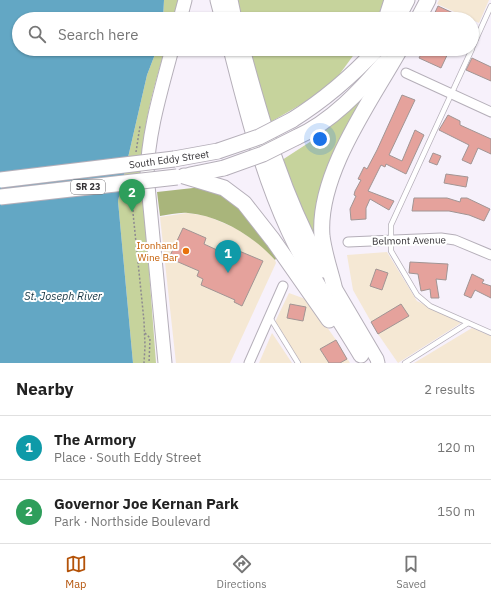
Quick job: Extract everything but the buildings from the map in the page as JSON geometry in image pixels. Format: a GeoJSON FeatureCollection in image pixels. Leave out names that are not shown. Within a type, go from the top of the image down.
{"type":"FeatureCollection","features":[{"type":"Feature","properties":{"kind":"main road"},"geometry":{"type":"LineString","coordinates":[[218,0],[221,12]]}},
{"type":"Feature","properties":{"kind":"main road"},"geometry":{"type":"LineString","coordinates":[[230,0],[233,12]]}},
{"type":"Feature","properties":{"kind":"main road"},"geometry":{"type":"LineString","coordinates":[[388,12],[392,0]]}},
{"type":"Feature","properties":{"kind":"main road"},"geometry":{"type":"LineString","coordinates":[[401,12],[407,0]]}},
{"type":"Feature","properties":{"kind":"main road"},"geometry":{"type":"LineString","coordinates":[[422,12],[428,0]]}},
{"type":"Feature","properties":{"kind":"main road"},"geometry":{"type":"LineString","coordinates":[[233,56],[249,122],[274,195],[300,252],[363,359]]}},
{"type":"Feature","properties":{"kind":"main road"},"geometry":{"type":"LineString","coordinates":[[244,56],[277,171],[312,248],[334,286]]}},
{"type":"Feature","properties":{"kind":"main road"},"geometry":{"type":"LineString","coordinates":[[361,66],[367,56]]}},
{"type":"Feature","properties":{"kind":"main road","name":"South Eddy Street"},"geometry":{"type":"LineString","coordinates":[[0,180],[174,160],[218,151],[259,136],[292,120],[315,106],[339,88],[370,56]]}},
{"type":"Feature","properties":{"kind":"main road","name":"South Eddy Street"},"geometry":{"type":"LineString","coordinates":[[0,197],[180,177],[224,168],[262,154],[312,131],[353,97],[391,56]]}},
{"type":"Feature","properties":{"kind":"main road"},"geometry":{"type":"LineString","coordinates":[[334,286],[322,234],[326,197],[334,173],[348,142],[396,56]]}},
{"type":"Feature","properties":{"kind":"main road"},"geometry":{"type":"LineString","coordinates":[[180,177],[224,188],[244,203],[260,222],[328,319],[363,359]]}},
{"type":"Feature","properties":{"kind":"street"},"geometry":{"type":"LineString","coordinates":[[182,12],[185,0]]}},
{"type":"Feature","properties":{"kind":"street"},"geometry":{"type":"LineString","coordinates":[[164,363],[147,161],[153,120],[170,56]]}},
{"type":"Feature","properties":{"kind":"street"},"geometry":{"type":"LineString","coordinates":[[406,73],[491,112]]}},
{"type":"Feature","properties":{"kind":"street","name":"Belmont Avenue"},"geometry":{"type":"LineString","coordinates":[[348,242],[441,238],[455,240],[491,255]]}},
{"type":"Feature","properties":{"kind":"street"},"geometry":{"type":"LineString","coordinates":[[249,363],[283,286]]}},
{"type":"Feature","properties":{"kind":"street"},"geometry":{"type":"LineString","coordinates":[[334,286],[378,359],[378,363]]}},
{"type":"Feature","properties":{"kind":"lane"},"geometry":{"type":"LineString","coordinates":[[479,33],[491,6]]}},
{"type":"Feature","properties":{"kind":"lane"},"geometry":{"type":"LineString","coordinates":[[468,56],[391,225],[390,251],[417,295],[430,306],[491,333]]}},
{"type":"Feature","properties":{"kind":"lane"},"geometry":{"type":"LineString","coordinates":[[270,316],[298,363]]}},
{"type":"Feature","properties":{"kind":"lane"},"geometry":{"type":"LineString","coordinates":[[405,363],[468,322]]}},
{"type":"Feature","properties":{"kind":"path"},"geometry":{"type":"LineString","coordinates":[[144,363],[145,333],[150,338],[149,363]]}},
{"type":"Feature","properties":{"kind":"shaded area"},"geometry":{"type":"Polygon","coordinates":[[[439,0],[489,0],[479,23],[479,12],[455,12],[437,4],[439,0]]]}},
{"type":"Feature","properties":{"kind":"shaded area"},"geometry":{"type":"Polygon","coordinates":[[[187,213],[207,216],[235,228],[261,245],[276,263],[230,363],[176,363],[160,217],[187,213]]]}},
{"type":"Feature","properties":{"kind":"shaded area"},"geometry":{"type":"Polygon","coordinates":[[[387,252],[417,301],[461,323],[398,363],[378,334],[353,290],[347,255],[387,252]]]}},
{"type":"Feature","properties":{"kind":"shaded area"},"geometry":{"type":"Polygon","coordinates":[[[289,293],[308,300],[350,363],[300,363],[275,322],[289,293]]]}},
{"type":"Feature","properties":{"kind":"shaded area"},"geometry":{"type":"Polygon","coordinates":[[[472,328],[491,336],[491,363],[414,363],[472,328]]]}},
{"type":"Feature","properties":{"kind":"shaded area"},"geometry":{"type":"Polygon","coordinates":[[[272,333],[292,363],[259,363],[272,333]]]}},
{"type":"Feature","properties":{"kind":"green space"},"geometry":{"type":"Polygon","coordinates":[[[164,0],[178,0],[175,12],[163,12],[164,0]]]}},
{"type":"Feature","properties":{"kind":"green space"},"geometry":{"type":"Polygon","coordinates":[[[237,0],[384,0],[380,12],[240,12],[237,0]]]}},
{"type":"Feature","properties":{"kind":"green space"},"geometry":{"type":"Polygon","coordinates":[[[154,56],[163,56],[148,112],[142,160],[156,363],[133,363],[118,201],[147,75],[154,56]]]}},
{"type":"Feature","properties":{"kind":"green space"},"geometry":{"type":"Polygon","coordinates":[[[251,56],[353,56],[339,75],[321,93],[267,124],[251,56]]]}},
{"type":"Feature","properties":{"kind":"green space"},"geometry":{"type":"Polygon","coordinates":[[[362,96],[366,98],[315,235],[300,208],[279,162],[316,138],[362,96]]]}},
{"type":"Feature","properties":{"kind":"green space"},"geometry":{"type":"Polygon","coordinates":[[[208,188],[233,199],[278,256],[275,260],[247,235],[212,218],[185,213],[160,216],[157,192],[208,188]]]}},
{"type":"Feature","properties":{"kind":"water","name":"St. Joseph River"},"geometry":{"type":"Polygon","coordinates":[[[0,0],[164,0],[163,12],[12,12],[12,56],[154,56],[147,75],[118,201],[133,363],[0,363],[0,0]]]}},
{"type":"Feature","properties":{"kind":"place","name":"Governor Joe Kernan Park"},"geometry":{"type":"Point","coordinates":[132,212]}},
{"type":"Feature","properties":{"kind":"place","name":"Ironhand Wine Bar"},"geometry":{"type":"Point","coordinates":[186,251]}},
{"type":"Feature","properties":{"kind":"place","name":"The Armory"},"geometry":{"type":"Point","coordinates":[228,273]}}]}
